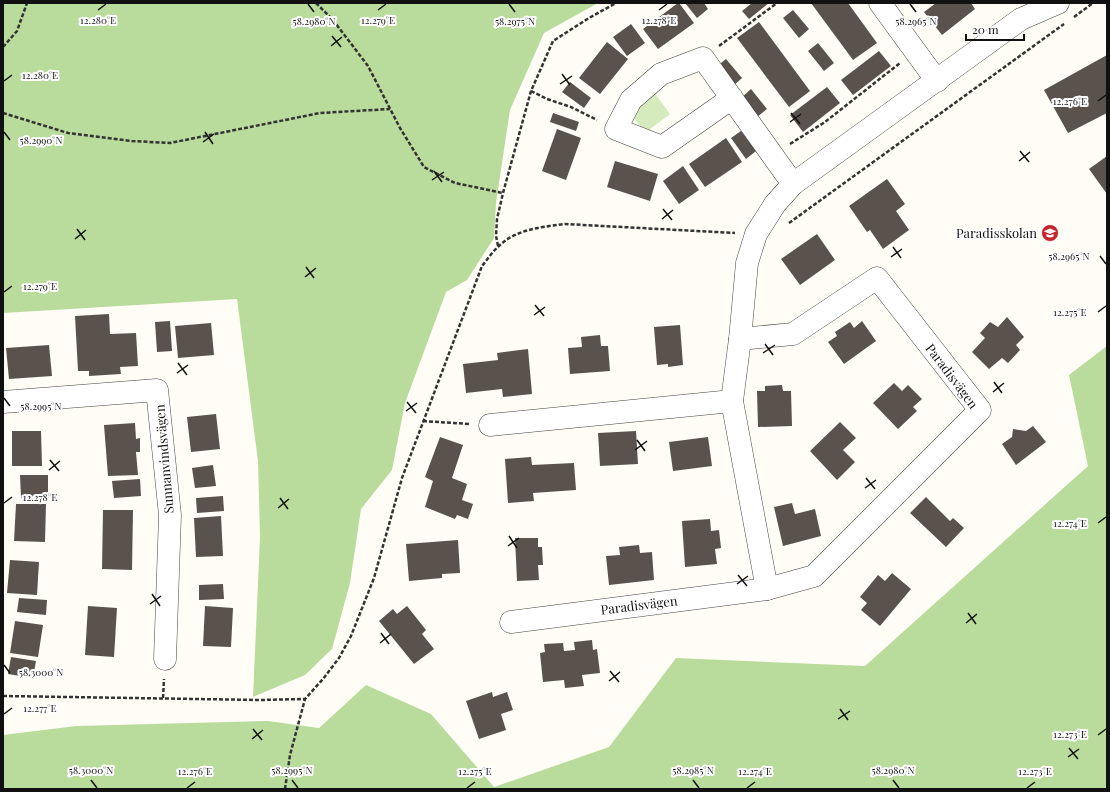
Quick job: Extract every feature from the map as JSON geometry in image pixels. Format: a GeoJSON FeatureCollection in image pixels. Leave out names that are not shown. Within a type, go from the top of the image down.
{"type":"FeatureCollection","features":[{"type":"Feature","properties":{"kind":"street"},"geometry":{"type":"LineString","coordinates":[[767,589],[732,401],[740,339],[747,263],[756,234],[775,204],[793,184],[1021,19],[1058,3]]}},
{"type":"Feature","properties":{"kind":"street"},"geometry":{"type":"LineString","coordinates":[[888,6],[915,52],[937,81]]}},
{"type":"Feature","properties":{"kind":"street"},"geometry":{"type":"LineString","coordinates":[[732,98],[662,146],[616,129],[631,100],[661,74],[703,58],[732,98],[773,155],[793,184]]}},
{"type":"Feature","properties":{"kind":"street","name":"Paradisvägen"},"geometry":{"type":"LineString","coordinates":[[511,622],[767,589],[814,576],[980,410],[877,278],[793,334],[740,339]]}},
{"type":"Feature","properties":{"kind":"street","name":"Sunnanvindsvägen"},"geometry":{"type":"LineString","coordinates":[[3,402],[157,390],[170,515],[165,659]]}},
{"type":"Feature","properties":{"kind":"street"},"geometry":{"type":"LineString","coordinates":[[490,425],[732,401]]}},
{"type":"Feature","properties":{"kind":"path"},"geometry":{"type":"LineString","coordinates":[[3,47],[17,31],[27,3]]}},
{"type":"Feature","properties":{"kind":"path"},"geometry":{"type":"LineString","coordinates":[[316,3],[333,20],[368,66],[400,128],[424,167],[455,183],[503,193]]}},
{"type":"Feature","properties":{"kind":"path"},"geometry":{"type":"LineString","coordinates":[[498,246],[496,236],[497,219],[503,193],[531,91],[553,41],[588,18],[616,3]]}},
{"type":"Feature","properties":{"kind":"path"},"geometry":{"type":"LineString","coordinates":[[703,58],[777,3]]}},
{"type":"Feature","properties":{"kind":"path"},"geometry":{"type":"LineString","coordinates":[[788,224],[1093,3]]}},
{"type":"Feature","properties":{"kind":"path"},"geometry":{"type":"LineString","coordinates":[[773,155],[825,122],[915,52]]}},
{"type":"Feature","properties":{"kind":"path"},"geometry":{"type":"LineString","coordinates":[[531,91],[547,99],[571,107],[616,129]]}},
{"type":"Feature","properties":{"kind":"path"},"geometry":{"type":"LineString","coordinates":[[3,113],[68,133],[132,141],[170,143],[320,113],[390,109]]}},
{"type":"Feature","properties":{"kind":"path"},"geometry":{"type":"LineString","coordinates":[[285,789],[290,755],[305,699],[339,658],[351,636],[374,578],[402,478],[423,421],[482,266],[498,246],[508,239],[523,232],[565,224],[756,234]]}},
{"type":"Feature","properties":{"kind":"path"},"geometry":{"type":"LineString","coordinates":[[423,421],[490,425]]}},
{"type":"Feature","properties":{"kind":"path"},"geometry":{"type":"LineString","coordinates":[[3,696],[260,700],[305,699]]}},
{"type":"Feature","properties":{"kind":"green space"},"geometry":{"type":"Polygon","coordinates":[[[3,3],[598,3],[544,33],[510,110],[496,203],[494,238],[467,280],[446,292],[405,403],[392,470],[361,509],[350,583],[332,649],[305,675],[253,697],[260,537],[258,461],[237,299],[3,313],[3,3]]]}},
{"type":"Feature","properties":{"kind":"green space"},"geometry":{"type":"Polygon","coordinates":[[[654,92],[670,114],[645,133],[629,111],[654,92]]]}},
{"type":"Feature","properties":{"kind":"green space"},"geometry":{"type":"Polygon","coordinates":[[[1107,346],[1107,789],[3,789],[3,735],[76,726],[268,721],[319,728],[366,685],[431,714],[494,787],[609,747],[676,658],[865,666],[1088,466],[1069,375],[1107,346]]]}},
{"type":"Feature","properties":{"kind":"building"},"geometry":{"type":"Polygon","coordinates":[[[678,3],[694,23],[658,49],[643,29],[678,3]]]}},
{"type":"Feature","properties":{"kind":"building"},"geometry":{"type":"Polygon","coordinates":[[[685,3],[704,3],[708,9],[697,18],[685,3]]]}},
{"type":"Feature","properties":{"kind":"building"},"geometry":{"type":"Polygon","coordinates":[[[752,3],[769,3],[749,19],[742,11],[752,3]]]}},
{"type":"Feature","properties":{"kind":"building"},"geometry":{"type":"Polygon","coordinates":[[[811,3],[848,3],[877,43],[853,60],[811,3]]]}},
{"type":"Feature","properties":{"kind":"building"},"geometry":{"type":"Polygon","coordinates":[[[936,3],[971,3],[975,9],[942,35],[924,12],[936,3]]]}},
{"type":"Feature","properties":{"kind":"building"},"geometry":{"type":"Polygon","coordinates":[[[793,10],[809,29],[799,38],[783,18],[793,10]]]}},
{"type":"Feature","properties":{"kind":"building"},"geometry":{"type":"Polygon","coordinates":[[[759,22],[810,91],[789,107],[737,38],[759,22]]]}},
{"type":"Feature","properties":{"kind":"building"},"geometry":{"type":"Polygon","coordinates":[[[631,24],[645,43],[627,56],[613,37],[631,24]]]}},
{"type":"Feature","properties":{"kind":"building"},"geometry":{"type":"Polygon","coordinates":[[[607,42],[628,59],[600,94],[579,78],[607,42]]]}},
{"type":"Feature","properties":{"kind":"building"},"geometry":{"type":"Polygon","coordinates":[[[818,43],[834,63],[824,71],[808,51],[818,43]]]}},
{"type":"Feature","properties":{"kind":"building"},"geometry":{"type":"Polygon","coordinates":[[[879,51],[891,66],[853,95],[841,80],[879,51]]]}},
{"type":"Feature","properties":{"kind":"building"},"geometry":{"type":"Polygon","coordinates":[[[1107,55],[1107,113],[1068,133],[1044,90],[1107,55]]]}},
{"type":"Feature","properties":{"kind":"building"},"geometry":{"type":"Polygon","coordinates":[[[726,59],[742,78],[732,87],[716,67],[726,59]]]}},
{"type":"Feature","properties":{"kind":"building"},"geometry":{"type":"Polygon","coordinates":[[[570,82],[591,98],[584,108],[562,92],[570,82]]]}},
{"type":"Feature","properties":{"kind":"building"},"geometry":{"type":"Polygon","coordinates":[[[827,87],[840,103],[803,132],[790,115],[827,87]]]}},
{"type":"Feature","properties":{"kind":"building"},"geometry":{"type":"Polygon","coordinates":[[[751,89],[767,109],[757,117],[741,98],[751,89]]]}},
{"type":"Feature","properties":{"kind":"building"},"geometry":{"type":"Polygon","coordinates":[[[553,113],[579,122],[576,131],[550,122],[553,113]]]}},
{"type":"Feature","properties":{"kind":"building"},"geometry":{"type":"Polygon","coordinates":[[[557,129],[581,138],[566,180],[542,171],[557,129]]]}},
{"type":"Feature","properties":{"kind":"building"},"geometry":{"type":"Polygon","coordinates":[[[741,131],[756,151],[746,159],[731,138],[741,131]]]}},
{"type":"Feature","properties":{"kind":"building"},"geometry":{"type":"Polygon","coordinates":[[[726,138],[742,162],[705,187],[689,164],[726,138]]]}},
{"type":"Feature","properties":{"kind":"building"},"geometry":{"type":"Polygon","coordinates":[[[1107,156],[1107,194],[1089,169],[1107,156]]]}},
{"type":"Feature","properties":{"kind":"building"},"geometry":{"type":"Polygon","coordinates":[[[615,161],[658,174],[650,201],[607,187],[615,161]]]}},
{"type":"Feature","properties":{"kind":"building"},"geometry":{"type":"Polygon","coordinates":[[[683,166],[699,190],[679,204],[663,181],[683,166]]]}},
{"type":"Feature","properties":{"kind":"building"},"geometry":{"type":"Polygon","coordinates":[[[887,179],[905,204],[896,211],[909,230],[883,249],[870,230],[867,232],[849,206],[887,179]]]}},
{"type":"Feature","properties":{"kind":"building"},"geometry":{"type":"Polygon","coordinates":[[[817,234],[835,260],[800,285],[781,259],[817,234]]]}},
{"type":"Feature","properties":{"kind":"building"},"geometry":{"type":"Polygon","coordinates":[[[109,314],[110,334],[136,333],[138,366],[120,367],[121,374],[89,376],[89,371],[78,371],[75,316],[109,314]]]}},
{"type":"Feature","properties":{"kind":"building"},"geometry":{"type":"Polygon","coordinates":[[[1007,317],[1024,337],[1016,345],[1020,350],[1008,363],[1002,358],[989,369],[972,352],[985,338],[980,333],[990,322],[998,327],[1007,317]]]}},
{"type":"Feature","properties":{"kind":"building"},"geometry":{"type":"Polygon","coordinates":[[[170,321],[172,351],[157,352],[155,322],[170,321]]]}},
{"type":"Feature","properties":{"kind":"building"},"geometry":{"type":"Polygon","coordinates":[[[862,321],[876,341],[844,364],[828,342],[837,336],[835,332],[850,322],[854,328],[862,321]]]}},
{"type":"Feature","properties":{"kind":"building"},"geometry":{"type":"Polygon","coordinates":[[[211,323],[214,355],[178,358],[175,326],[211,323]]]}},
{"type":"Feature","properties":{"kind":"building"},"geometry":{"type":"Polygon","coordinates":[[[680,325],[683,365],[668,367],[668,364],[657,365],[654,327],[680,325]]]}},
{"type":"Feature","properties":{"kind":"building"},"geometry":{"type":"Polygon","coordinates":[[[600,335],[601,346],[608,346],[610,371],[570,374],[568,348],[582,347],[581,337],[600,335]]]}},
{"type":"Feature","properties":{"kind":"building"},"geometry":{"type":"Polygon","coordinates":[[[49,345],[52,376],[9,379],[6,348],[49,345]]]}},
{"type":"Feature","properties":{"kind":"building"},"geometry":{"type":"Polygon","coordinates":[[[528,349],[532,394],[503,397],[502,389],[466,393],[463,364],[498,360],[497,353],[528,349]]]}},
{"type":"Feature","properties":{"kind":"building"},"geometry":{"type":"Polygon","coordinates":[[[894,383],[902,391],[908,385],[922,399],[913,407],[917,411],[898,429],[873,403],[894,383]]]}},
{"type":"Feature","properties":{"kind":"building"},"geometry":{"type":"Polygon","coordinates":[[[782,385],[783,391],[791,391],[792,426],[758,427],[757,391],[765,391],[765,386],[782,385]]]}},
{"type":"Feature","properties":{"kind":"building"},"geometry":{"type":"Polygon","coordinates":[[[216,414],[220,449],[191,452],[187,417],[216,414]]]}},
{"type":"Feature","properties":{"kind":"building"},"geometry":{"type":"Polygon","coordinates":[[[840,422],[856,438],[843,450],[855,462],[837,480],[810,451],[840,422]]]}},
{"type":"Feature","properties":{"kind":"building"},"geometry":{"type":"Polygon","coordinates":[[[135,423],[136,439],[140,438],[140,452],[136,452],[138,475],[108,476],[104,425],[135,423]]]}},
{"type":"Feature","properties":{"kind":"building"},"geometry":{"type":"Polygon","coordinates":[[[1033,426],[1046,442],[1016,465],[1002,444],[1012,437],[1013,429],[1026,431],[1033,426]]]}},
{"type":"Feature","properties":{"kind":"building"},"geometry":{"type":"Polygon","coordinates":[[[12,431],[41,431],[42,466],[12,466],[12,431]]]}},
{"type":"Feature","properties":{"kind":"building"},"geometry":{"type":"Polygon","coordinates":[[[636,431],[638,464],[600,466],[598,433],[636,431]]]}},
{"type":"Feature","properties":{"kind":"building"},"geometry":{"type":"Polygon","coordinates":[[[440,437],[463,445],[452,478],[467,484],[462,500],[473,504],[468,519],[457,515],[455,519],[425,507],[433,481],[425,477],[440,437]]]}},
{"type":"Feature","properties":{"kind":"building"},"geometry":{"type":"Polygon","coordinates":[[[708,437],[712,466],[673,471],[669,442],[708,437]]]}},
{"type":"Feature","properties":{"kind":"building"},"geometry":{"type":"Polygon","coordinates":[[[531,457],[532,465],[574,463],[576,490],[533,493],[534,501],[508,503],[505,459],[531,457]]]}},
{"type":"Feature","properties":{"kind":"building"},"geometry":{"type":"Polygon","coordinates":[[[213,465],[216,486],[195,488],[192,468],[213,465]]]}},
{"type":"Feature","properties":{"kind":"building"},"geometry":{"type":"Polygon","coordinates":[[[20,475],[48,475],[48,498],[21,498],[20,475]]]}},
{"type":"Feature","properties":{"kind":"building"},"geometry":{"type":"Polygon","coordinates":[[[140,479],[141,496],[114,498],[112,481],[140,479]]]}},
{"type":"Feature","properties":{"kind":"building"},"geometry":{"type":"Polygon","coordinates":[[[223,496],[224,511],[197,513],[196,498],[223,496]]]}},
{"type":"Feature","properties":{"kind":"building"},"geometry":{"type":"Polygon","coordinates":[[[926,497],[950,521],[953,518],[964,528],[946,547],[910,513],[926,497]]]}},
{"type":"Feature","properties":{"kind":"building"},"geometry":{"type":"Polygon","coordinates":[[[792,503],[795,514],[815,509],[821,536],[783,546],[774,507],[792,503]]]}},
{"type":"Feature","properties":{"kind":"building"},"geometry":{"type":"Polygon","coordinates":[[[16,504],[46,504],[45,542],[14,541],[16,504]]]}},
{"type":"Feature","properties":{"kind":"building"},"geometry":{"type":"Polygon","coordinates":[[[103,510],[133,510],[132,570],[102,569],[103,510]]]}},
{"type":"Feature","properties":{"kind":"building"},"geometry":{"type":"Polygon","coordinates":[[[221,516],[223,556],[196,557],[194,518],[221,516]]]}},
{"type":"Feature","properties":{"kind":"building"},"geometry":{"type":"Polygon","coordinates":[[[710,519],[711,531],[719,530],[721,548],[715,549],[717,564],[685,567],[682,521],[710,519]]]}},
{"type":"Feature","properties":{"kind":"building"},"geometry":{"type":"Polygon","coordinates":[[[515,538],[538,538],[538,547],[542,547],[543,565],[538,565],[539,580],[517,581],[515,538]]]}},
{"type":"Feature","properties":{"kind":"building"},"geometry":{"type":"Polygon","coordinates":[[[458,540],[460,573],[442,574],[442,578],[409,581],[406,544],[458,540]]]}},
{"type":"Feature","properties":{"kind":"building"},"geometry":{"type":"Polygon","coordinates":[[[639,545],[640,553],[652,552],[654,580],[609,585],[606,556],[620,555],[619,547],[639,545]]]}},
{"type":"Feature","properties":{"kind":"building"},"geometry":{"type":"Polygon","coordinates":[[[10,560],[39,562],[37,595],[7,593],[10,560]]]}},
{"type":"Feature","properties":{"kind":"building"},"geometry":{"type":"Polygon","coordinates":[[[892,573],[911,589],[880,626],[861,610],[867,603],[860,597],[878,575],[885,581],[892,573]]]}},
{"type":"Feature","properties":{"kind":"building"},"geometry":{"type":"Polygon","coordinates":[[[223,584],[224,599],[199,600],[199,585],[223,584]]]}},
{"type":"Feature","properties":{"kind":"building"},"geometry":{"type":"Polygon","coordinates":[[[19,598],[47,600],[46,615],[17,612],[19,598]]]}},
{"type":"Feature","properties":{"kind":"building"},"geometry":{"type":"Polygon","coordinates":[[[88,606],[117,608],[114,657],[85,655],[88,606]]]}},
{"type":"Feature","properties":{"kind":"building"},"geometry":{"type":"Polygon","coordinates":[[[205,606],[233,608],[231,647],[203,646],[205,606]]]}},
{"type":"Feature","properties":{"kind":"building"},"geometry":{"type":"Polygon","coordinates":[[[407,606],[426,630],[422,634],[434,649],[414,664],[379,621],[393,609],[397,614],[407,606]]]}},
{"type":"Feature","properties":{"kind":"building"},"geometry":{"type":"Polygon","coordinates":[[[15,621],[43,625],[38,657],[10,653],[15,621]]]}},
{"type":"Feature","properties":{"kind":"building"},"geometry":{"type":"Polygon","coordinates":[[[592,640],[593,650],[597,649],[600,673],[582,675],[584,686],[565,688],[564,680],[543,682],[540,653],[545,652],[544,644],[563,643],[564,651],[575,650],[574,642],[592,640]]]}},
{"type":"Feature","properties":{"kind":"building"},"geometry":{"type":"Polygon","coordinates":[[[11,657],[36,661],[33,678],[8,674],[11,657]]]}},
{"type":"Feature","properties":{"kind":"building"},"geometry":{"type":"Polygon","coordinates":[[[492,692],[493,697],[507,692],[513,710],[501,714],[506,730],[479,739],[466,701],[492,692]]]}},
{"type":"Feature","properties":{"kind":"place","name":"Paradisskolan"},"geometry":{"type":"Point","coordinates":[1050,233]}}]}
